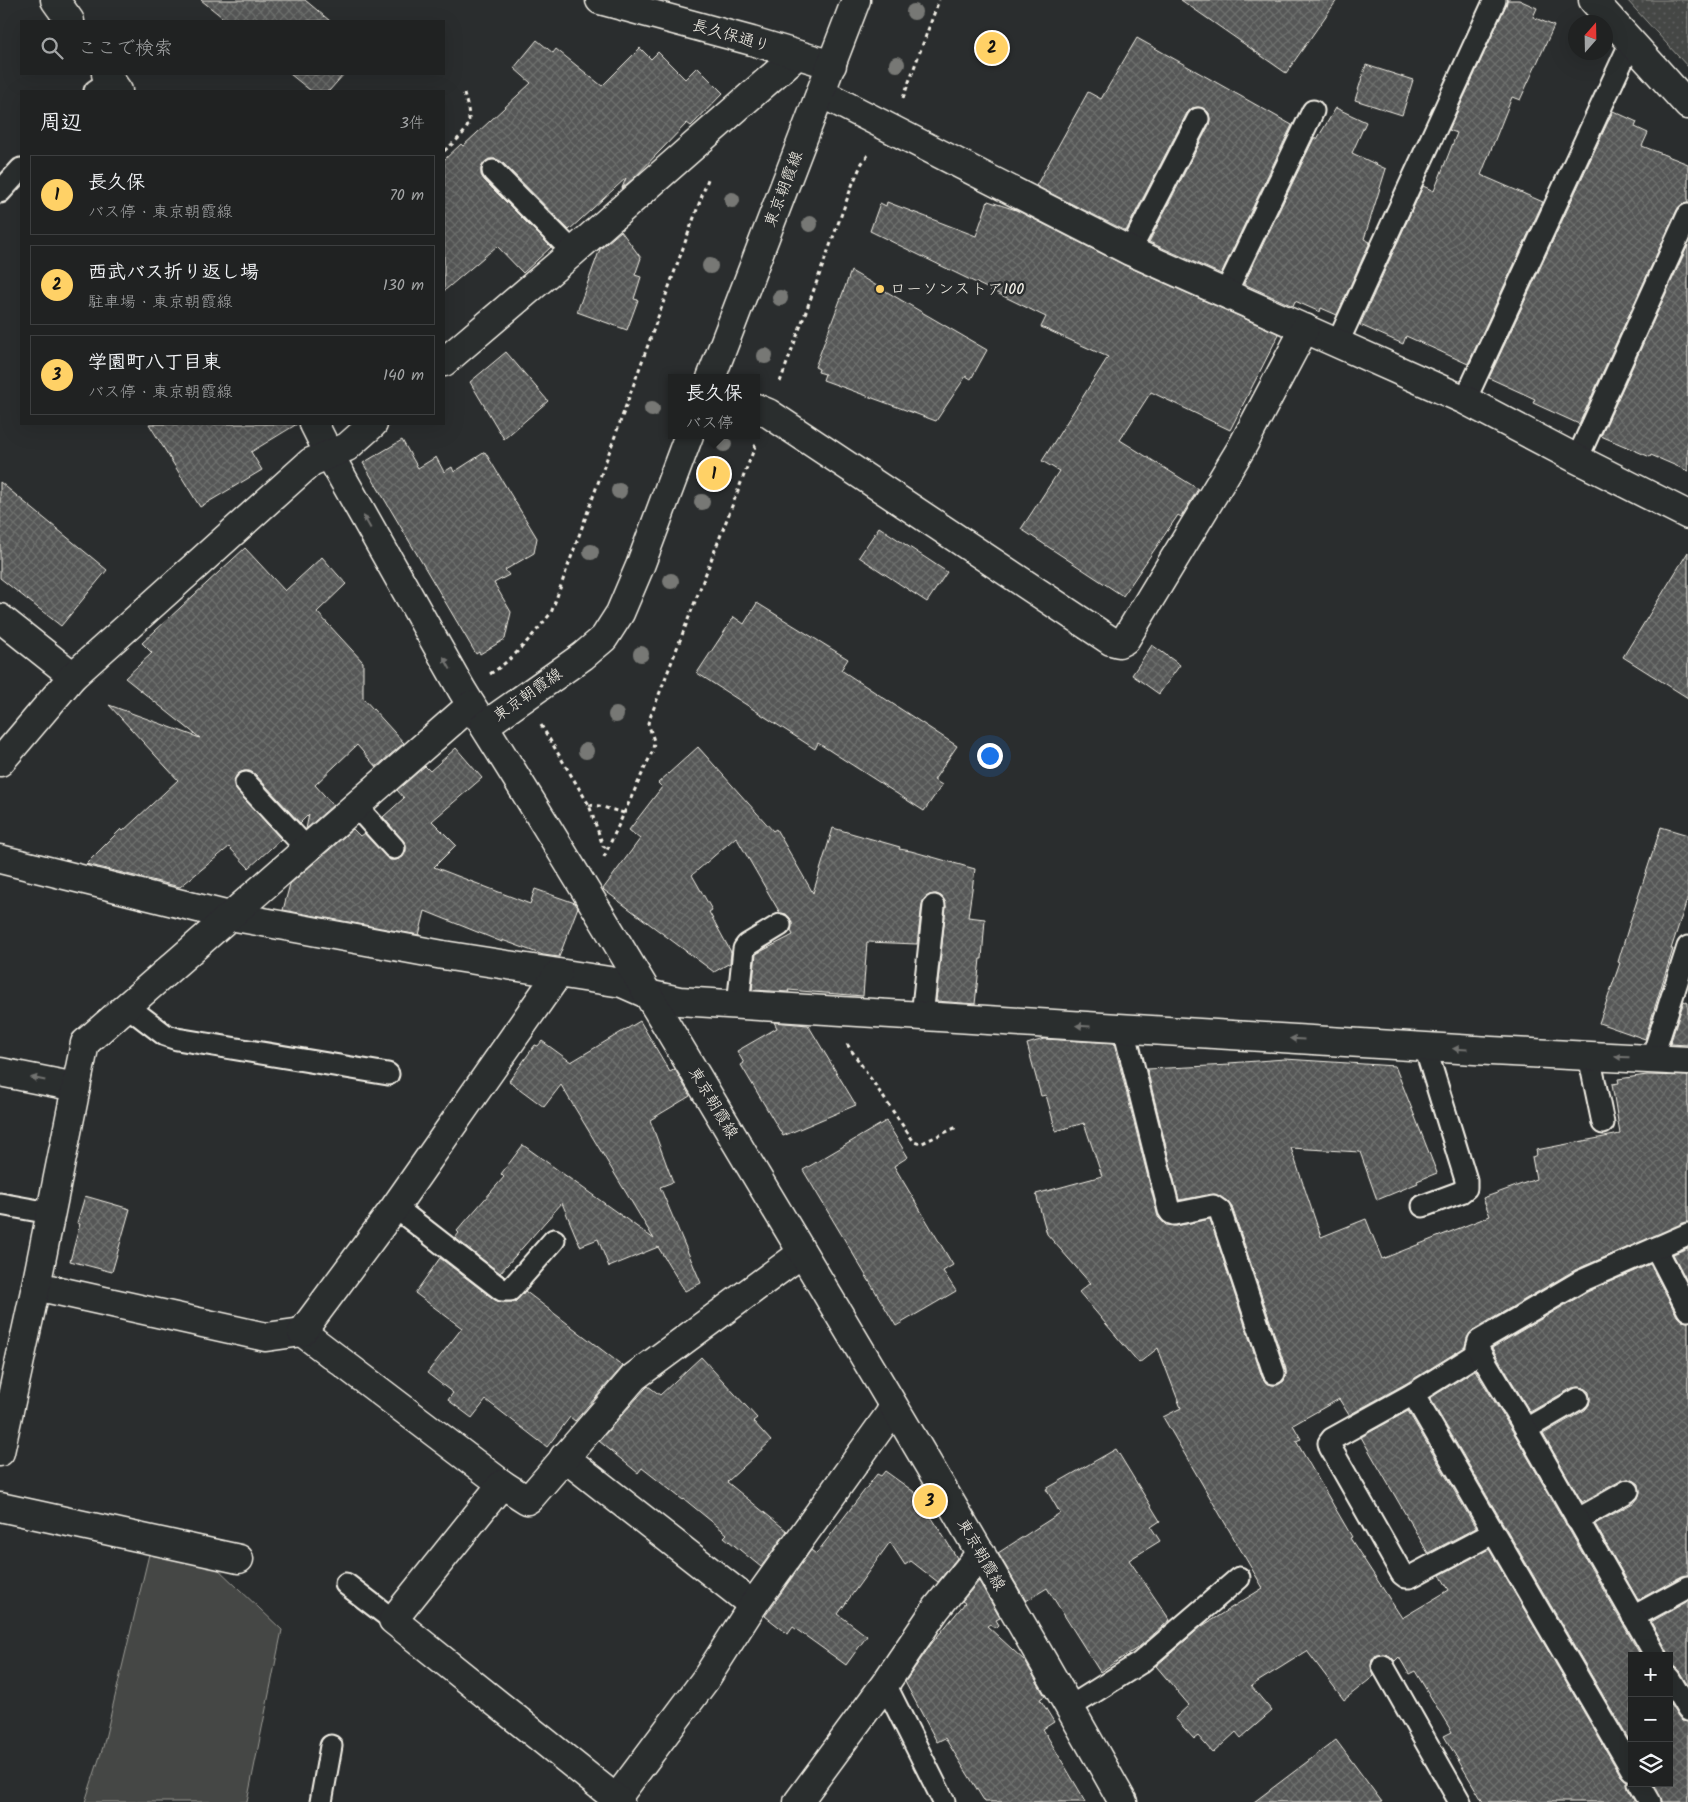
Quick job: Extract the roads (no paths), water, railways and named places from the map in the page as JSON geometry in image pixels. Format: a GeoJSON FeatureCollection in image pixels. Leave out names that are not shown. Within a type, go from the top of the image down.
{"type":"FeatureCollection","features":[{"type":"Feature","properties":{"kind":"street"},"geometry":{"type":"LineString","coordinates":[[55,0],[69,20]]}},
{"type":"Feature","properties":{"kind":"street","name":"長久保通り"},"geometry":{"type":"LineString","coordinates":[[600,0],[832,65]]}},
{"type":"Feature","properties":{"kind":"street","name":"東京朝霞線"},"geometry":{"type":"LineString","coordinates":[[713,374],[856,0]]}},
{"type":"Feature","properties":{"kind":"street"},"geometry":{"type":"LineString","coordinates":[[1593,0],[1688,105]]}},
{"type":"Feature","properties":{"kind":"street"},"geometry":{"type":"LineString","coordinates":[[445,361],[573,252],[797,55]]}},
{"type":"Feature","properties":{"kind":"street"},"geometry":{"type":"LineString","coordinates":[[821,93],[1130,251],[1465,400],[1688,515]]}},
{"type":"Feature","properties":{"kind":"street"},"geometry":{"type":"LineString","coordinates":[[760,410],[1111,641],[1120,643],[1126,640],[1242,447],[1305,328]]}},
{"type":"Feature","properties":{"kind":"street"},"geometry":{"type":"LineString","coordinates":[[0,1452],[85,1043],[472,707],[314,425]]}},
{"type":"Feature","properties":{"kind":"street"},"geometry":{"type":"LineString","coordinates":[[0,762],[74,676],[311,462],[347,447],[372,425]]}},
{"type":"Feature","properties":{"kind":"street","name":"東京朝霞線"},"geometry":{"type":"LineString","coordinates":[[688,439],[640,566],[620,613],[604,638],[583,656],[525,698],[472,707],[544,820],[981,1553],[1123,1802]]}},
{"type":"Feature","properties":{"kind":"street"},"geometry":{"type":"LineString","coordinates":[[0,618],[74,676]]}},
{"type":"Feature","properties":{"kind":"street"},"geometry":{"type":"LineString","coordinates":[[0,859],[230,916],[442,955],[622,984],[647,994],[679,1001],[1425,1047],[1688,1061]]}},
{"type":"Feature","properties":{"kind":"street"},"geometry":{"type":"LineString","coordinates":[[302,1332],[395,1207],[558,974]]}},
{"type":"Feature","properties":{"kind":"street"},"geometry":{"type":"LineString","coordinates":[[0,1072],[76,1087]]}},
{"type":"Feature","properties":{"kind":"street"},"geometry":{"type":"LineString","coordinates":[[36,1286],[266,1337],[302,1332],[502,1484],[527,1500],[634,1377],[802,1253]]}},
{"type":"Feature","properties":{"kind":"street"},"geometry":{"type":"LineString","coordinates":[[502,1484],[393,1620],[618,1801],[706,1680],[753,1605],[894,1408]]}},
{"type":"Feature","properties":{"kind":"street"},"geometry":{"type":"LineString","coordinates":[[564,1457],[753,1605]]}},
{"type":"Feature","properties":{"kind":"street"},"geometry":{"type":"LineString","coordinates":[[0,1507],[239,1559]]}},
{"type":"Feature","properties":{"kind":"street"},"geometry":{"type":"LineString","coordinates":[[798,1802],[885,1684],[936,1609],[981,1553]]}},
{"type":"Feature","properties":{"kind":"lane"},"geometry":{"type":"LineString","coordinates":[[1338,342],[1495,0]]}},
{"type":"Feature","properties":{"kind":"lane"},"geometry":{"type":"LineString","coordinates":[[1465,400],[1631,42]]}},
{"type":"Feature","properties":{"kind":"lane"},"geometry":{"type":"LineString","coordinates":[[1226,294],[1313,111]]}},
{"type":"Feature","properties":{"kind":"lane"},"geometry":{"type":"LineString","coordinates":[[1130,251],[1198,119]]}},
{"type":"Feature","properties":{"kind":"lane"},"geometry":{"type":"LineString","coordinates":[[0,192],[20,170]]}},
{"type":"Feature","properties":{"kind":"lane"},"geometry":{"type":"LineString","coordinates":[[493,171],[573,252]]}},
{"type":"Feature","properties":{"kind":"lane"},"geometry":{"type":"LineString","coordinates":[[1577,459],[1688,214]]}},
{"type":"Feature","properties":{"kind":"lane"},"geometry":{"type":"LineString","coordinates":[[246,783],[307,849]]}},
{"type":"Feature","properties":{"kind":"lane"},"geometry":{"type":"LineString","coordinates":[[356,806],[394,848]]}},
{"type":"Feature","properties":{"kind":"lane"},"geometry":{"type":"LineString","coordinates":[[922,1016],[934,906]]}},
{"type":"Feature","properties":{"kind":"lane"},"geometry":{"type":"LineString","coordinates":[[738,1004],[744,949],[780,925]]}},
{"type":"Feature","properties":{"kind":"lane"},"geometry":{"type":"LineString","coordinates":[[1652,1058],[1688,947]]}},
{"type":"Feature","properties":{"kind":"lane"},"geometry":{"type":"LineString","coordinates":[[127,1006],[165,1035],[176,1039],[388,1074]]}},
{"type":"Feature","properties":{"kind":"lane"},"geometry":{"type":"LineString","coordinates":[[1124,1029],[1169,1210],[1171,1214],[1174,1214],[1213,1206],[1220,1211],[1274,1373]]}},
{"type":"Feature","properties":{"kind":"lane"},"geometry":{"type":"LineString","coordinates":[[1423,1206],[1461,1192],[1466,1188],[1466,1180],[1425,1047]]}},
{"type":"Feature","properties":{"kind":"lane"},"geometry":{"type":"LineString","coordinates":[[1588,1056],[1603,1123]]}},
{"type":"Feature","properties":{"kind":"lane"},"geometry":{"type":"LineString","coordinates":[[0,1204],[50,1214]]}},
{"type":"Feature","properties":{"kind":"lane"},"geometry":{"type":"LineString","coordinates":[[395,1207],[502,1290],[510,1290],[554,1240]]}},
{"type":"Feature","properties":{"kind":"lane"},"geometry":{"type":"LineString","coordinates":[[1654,1652],[1526,1429],[1477,1348],[1479,1341],[1581,1281],[1688,1234]]}},
{"type":"Feature","properties":{"kind":"lane"},"geometry":{"type":"LineString","coordinates":[[1656,1248],[1688,1310]]}},
{"type":"Feature","properties":{"kind":"lane"},"geometry":{"type":"LineString","coordinates":[[1480,1352],[1413,1394],[1332,1439],[1329,1443],[1402,1574],[1406,1577],[1410,1577],[1493,1533]]}},
{"type":"Feature","properties":{"kind":"lane"},"geometry":{"type":"LineString","coordinates":[[1413,1394],[1628,1763]]}},
{"type":"Feature","properties":{"kind":"lane"},"geometry":{"type":"LineString","coordinates":[[1526,1429],[1578,1399]]}},
{"type":"Feature","properties":{"kind":"lane"},"geometry":{"type":"LineString","coordinates":[[1578,1520],[1628,1492]]}},
{"type":"Feature","properties":{"kind":"lane"},"geometry":{"type":"LineString","coordinates":[[1070,1707],[1140,1663],[1239,1578]]}},
{"type":"Feature","properties":{"kind":"lane"},"geometry":{"type":"LineString","coordinates":[[346,1584],[393,1620]]}},
{"type":"Feature","properties":{"kind":"lane"},"geometry":{"type":"LineString","coordinates":[[1633,1617],[1688,1586]]}},
{"type":"Feature","properties":{"kind":"lane"},"geometry":{"type":"LineString","coordinates":[[1383,1666],[1460,1802]]}},
{"type":"Feature","properties":{"kind":"lane"},"geometry":{"type":"LineString","coordinates":[[885,1684],[944,1802]]}},
{"type":"Feature","properties":{"kind":"lane"},"geometry":{"type":"LineString","coordinates":[[1673,1685],[1688,1710]]}},
{"type":"Feature","properties":{"kind":"lane"},"geometry":{"type":"LineString","coordinates":[[321,1802],[331,1746]]}},
{"type":"Feature","properties":{"kind":"lane"},"geometry":{"type":"LineString","coordinates":[[1641,1787],[1650,1802]]}},
{"type":"Feature","properties":{"kind":"place","name":"西武バス折り返し場"},"geometry":{"type":"Point","coordinates":[992,48]}},
{"type":"Feature","properties":{"kind":"place","name":"ローソンストア100"},"geometry":{"type":"Point","coordinates":[880,289]}},
{"type":"Feature","properties":{"kind":"place","name":"長久保"},"geometry":{"type":"Point","coordinates":[714,474]}},
{"type":"Feature","properties":{"kind":"place","name":"学園町八丁目東"},"geometry":{"type":"Point","coordinates":[930,1501]}}]}
